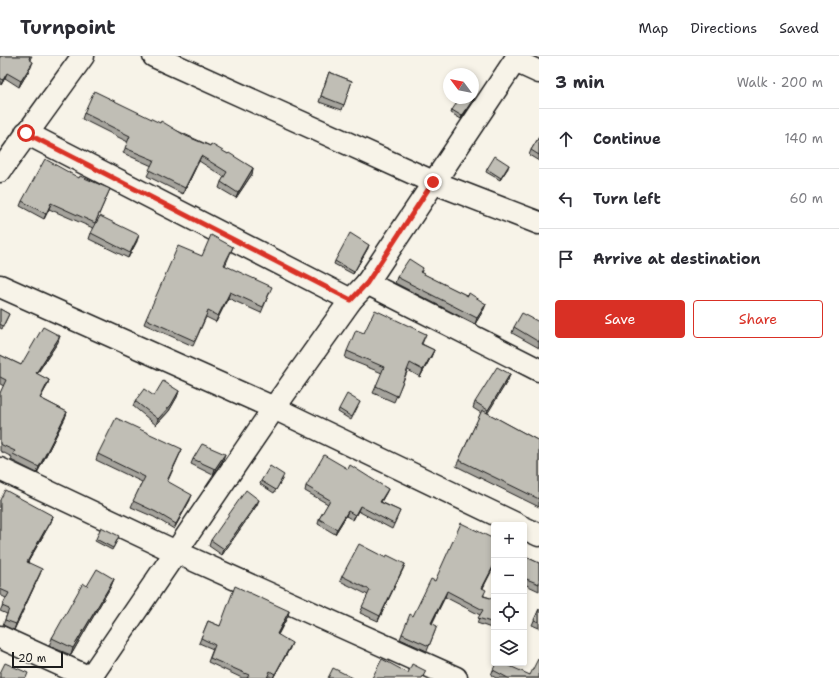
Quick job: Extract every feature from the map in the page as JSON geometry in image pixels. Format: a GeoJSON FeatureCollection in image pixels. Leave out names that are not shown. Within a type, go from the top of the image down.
{"type":"FeatureCollection","features":[{"type":"Feature","properties":{"kind":"street"},"geometry":{"type":"LineString","coordinates":[[0,171],[83,56]]}},
{"type":"Feature","properties":{"kind":"street"},"geometry":{"type":"LineString","coordinates":[[154,56],[433,182],[539,223]]}},
{"type":"Feature","properties":{"kind":"street"},"geometry":{"type":"LineString","coordinates":[[0,637],[90,678],[274,408],[351,300],[367,283],[433,182],[517,59],[539,72]]}},
{"type":"Feature","properties":{"kind":"street"},"geometry":{"type":"LineString","coordinates":[[26,133],[351,300]]}},
{"type":"Feature","properties":{"kind":"street"},"geometry":{"type":"LineString","coordinates":[[367,283],[539,370]]}},
{"type":"Feature","properties":{"kind":"street"},"geometry":{"type":"LineString","coordinates":[[0,286],[274,408],[512,522]]}},
{"type":"Feature","properties":{"kind":"street"},"geometry":{"type":"LineString","coordinates":[[0,470],[176,552],[456,678]]}},
{"type":"Feature","properties":{"kind":"street"},"geometry":{"type":"LineString","coordinates":[[527,529],[539,535]]}},
{"type":"Feature","properties":{"kind":"building"},"geometry":{"type":"Polygon","coordinates":[[[0,56],[30,56],[29,59],[33,62],[21,81],[7,73],[3,80],[0,78],[0,56]]]}},
{"type":"Feature","properties":{"kind":"building"},"geometry":{"type":"Polygon","coordinates":[[[329,72],[352,81],[344,105],[321,96],[329,72]]]}},
{"type":"Feature","properties":{"kind":"building"},"geometry":{"type":"Polygon","coordinates":[[[94,91],[160,123],[161,121],[186,136],[210,146],[211,144],[253,168],[238,193],[221,182],[227,172],[201,156],[185,188],[149,170],[154,160],[125,148],[130,136],[84,113],[94,91]]]}},
{"type":"Feature","properties":{"kind":"building"},"geometry":{"type":"Polygon","coordinates":[[[456,104],[470,104],[462,116],[452,110],[456,104]]]}},
{"type":"Feature","properties":{"kind":"building"},"geometry":{"type":"Polygon","coordinates":[[[539,137],[539,155],[531,150],[539,137]]]}},
{"type":"Feature","properties":{"kind":"building"},"geometry":{"type":"Polygon","coordinates":[[[495,156],[509,165],[501,178],[487,169],[495,156]]]}},
{"type":"Feature","properties":{"kind":"building"},"geometry":{"type":"Polygon","coordinates":[[[45,159],[79,178],[80,176],[110,189],[95,223],[51,203],[46,214],[22,201],[45,159]]]}},
{"type":"Feature","properties":{"kind":"building"},"geometry":{"type":"Polygon","coordinates":[[[100,216],[139,235],[130,253],[91,233],[100,216]]]}},
{"type":"Feature","properties":{"kind":"building"},"geometry":{"type":"Polygon","coordinates":[[[350,233],[369,245],[354,272],[335,261],[350,233]]]}},
{"type":"Feature","properties":{"kind":"building"},"geometry":{"type":"Polygon","coordinates":[[[211,235],[233,247],[224,265],[272,287],[263,307],[230,292],[218,316],[208,311],[195,341],[146,319],[178,246],[202,256],[211,235]]]}},
{"type":"Feature","properties":{"kind":"building"},"geometry":{"type":"Polygon","coordinates":[[[409,259],[423,268],[420,272],[468,296],[469,293],[486,304],[477,318],[397,277],[409,259]]]}},
{"type":"Feature","properties":{"kind":"building"},"geometry":{"type":"Polygon","coordinates":[[[0,309],[9,314],[3,326],[0,324],[0,309]]]}},
{"type":"Feature","properties":{"kind":"building"},"geometry":{"type":"Polygon","coordinates":[[[375,310],[426,334],[421,344],[434,350],[423,370],[410,363],[397,396],[376,386],[384,367],[347,351],[356,330],[364,333],[375,310]]]}},
{"type":"Feature","properties":{"kind":"building"},"geometry":{"type":"Polygon","coordinates":[[[522,313],[539,322],[539,342],[514,327],[522,313]]]}},
{"type":"Feature","properties":{"kind":"building"},"geometry":{"type":"Polygon","coordinates":[[[43,327],[60,336],[36,373],[49,380],[40,398],[67,412],[39,467],[13,454],[15,451],[0,444],[0,393],[6,380],[0,377],[0,355],[21,365],[43,327]]]}},
{"type":"Feature","properties":{"kind":"building"},"geometry":{"type":"Polygon","coordinates":[[[497,367],[510,374],[488,410],[475,402],[497,367]]]}},
{"type":"Feature","properties":{"kind":"building"},"geometry":{"type":"Polygon","coordinates":[[[163,381],[179,391],[171,405],[158,419],[135,401],[144,389],[154,396],[163,381]]]}},
{"type":"Feature","properties":{"kind":"building"},"geometry":{"type":"Polygon","coordinates":[[[347,394],[360,402],[352,417],[339,409],[347,394]]]}},
{"type":"Feature","properties":{"kind":"building"},"geometry":{"type":"Polygon","coordinates":[[[482,410],[539,441],[539,499],[459,460],[482,410]]]}},
{"type":"Feature","properties":{"kind":"building"},"geometry":{"type":"Polygon","coordinates":[[[116,418],[182,449],[167,481],[192,495],[176,524],[133,501],[145,477],[98,454],[116,418]]]}},
{"type":"Feature","properties":{"kind":"building"},"geometry":{"type":"Polygon","coordinates":[[[202,444],[225,454],[215,469],[193,459],[202,444]]]}},
{"type":"Feature","properties":{"kind":"building"},"geometry":{"type":"Polygon","coordinates":[[[324,455],[348,469],[350,465],[388,489],[380,502],[400,511],[394,524],[360,506],[355,515],[348,511],[337,529],[319,519],[330,500],[306,486],[324,455]]]}},
{"type":"Feature","properties":{"kind":"building"},"geometry":{"type":"Polygon","coordinates":[[[270,466],[284,475],[276,490],[261,481],[270,466]]]}},
{"type":"Feature","properties":{"kind":"building"},"geometry":{"type":"Polygon","coordinates":[[[5,490],[53,516],[27,562],[42,569],[16,624],[5,620],[9,609],[2,606],[9,593],[0,589],[0,500],[5,490]]]}},
{"type":"Feature","properties":{"kind":"building"},"geometry":{"type":"Polygon","coordinates":[[[246,490],[259,500],[224,549],[211,540],[246,490]]]}},
{"type":"Feature","properties":{"kind":"building"},"geometry":{"type":"Polygon","coordinates":[[[461,523],[491,538],[491,571],[482,588],[486,590],[483,596],[491,598],[491,622],[478,618],[483,610],[447,591],[431,623],[437,626],[429,646],[402,634],[410,614],[413,616],[431,579],[435,581],[461,523]]]}},
{"type":"Feature","properties":{"kind":"building"},"geometry":{"type":"Polygon","coordinates":[[[101,527],[119,536],[113,548],[96,539],[101,527]]]}},
{"type":"Feature","properties":{"kind":"building"},"geometry":{"type":"Polygon","coordinates":[[[359,544],[386,558],[387,555],[405,564],[380,616],[362,607],[370,590],[342,576],[359,544]]]}},
{"type":"Feature","properties":{"kind":"building"},"geometry":{"type":"Polygon","coordinates":[[[527,557],[539,563],[539,584],[527,579],[527,557]]]}},
{"type":"Feature","properties":{"kind":"building"},"geometry":{"type":"Polygon","coordinates":[[[97,569],[114,579],[73,648],[52,638],[83,583],[87,586],[97,569]]]}},
{"type":"Feature","properties":{"kind":"building"},"geometry":{"type":"Polygon","coordinates":[[[235,586],[289,611],[277,634],[292,643],[275,674],[270,671],[267,678],[247,678],[249,675],[210,658],[215,645],[201,638],[208,621],[220,626],[235,586]]]}},
{"type":"Feature","properties":{"kind":"building"},"geometry":{"type":"Polygon","coordinates":[[[539,609],[539,622],[534,620],[539,609]]]}},
{"type":"Feature","properties":{"kind":"building"},"geometry":{"type":"Polygon","coordinates":[[[382,659],[408,673],[412,664],[426,671],[422,678],[372,678],[382,659]]]}},
{"type":"Feature","properties":{"kind":"building"},"geometry":{"type":"Polygon","coordinates":[[[538,659],[539,678],[508,678],[493,670],[495,666],[510,666],[530,675],[538,659]]]}},
{"type":"Feature","properties":{"kind":"building"},"geometry":{"type":"Polygon","coordinates":[[[5,663],[28,673],[26,678],[0,678],[0,673],[5,663]]]}},
{"type":"Feature","properties":{"kind":"building"},"geometry":{"type":"Polygon","coordinates":[[[333,668],[353,678],[328,678],[333,668]]]}},
{"type":"Feature","properties":{"kind":"route"},"geometry":{"type":"LineString","coordinates":[[26,133],[351,300],[367,283],[433,182]]}}]}
